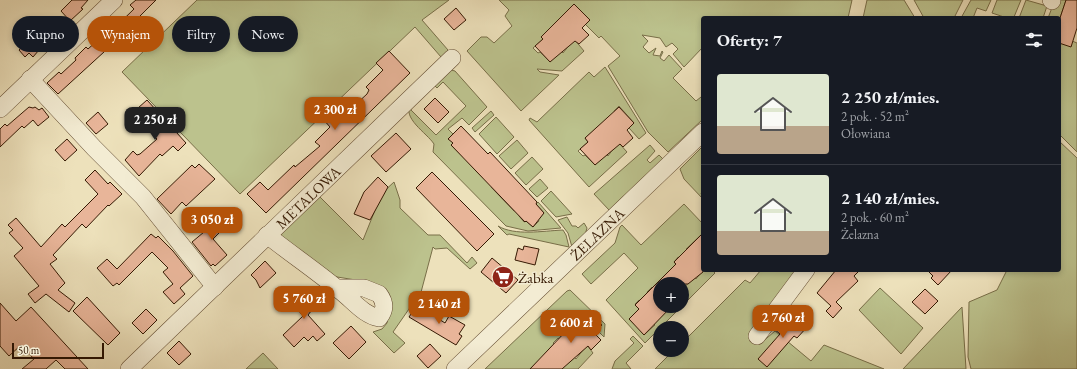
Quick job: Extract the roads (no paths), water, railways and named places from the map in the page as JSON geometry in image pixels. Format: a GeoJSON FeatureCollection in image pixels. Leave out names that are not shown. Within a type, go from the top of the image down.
{"type":"FeatureCollection","features":[{"type":"Feature","properties":{"kind":"street"},"geometry":{"type":"LineString","coordinates":[[0,109],[114,0]]}},
{"type":"Feature","properties":{"kind":"street","name":"METALOWA"},"geometry":{"type":"LineString","coordinates":[[138,366],[267,235],[452,58]]}},
{"type":"Feature","properties":{"kind":"street"},"geometry":{"type":"LineString","coordinates":[[30,79],[143,198],[215,287]]}},
{"type":"Feature","properties":{"kind":"street","name":"ŻELAZNA"},"geometry":{"type":"LineString","coordinates":[[455,369],[701,134]]}},
{"type":"Feature","properties":{"kind":"street"},"geometry":{"type":"LineString","coordinates":[[267,235],[337,288]]}},
{"type":"Feature","properties":{"kind":"street"},"geometry":{"type":"LineString","coordinates":[[757,336],[805,272]]}},
{"type":"Feature","properties":{"kind":"place","name":"Żabka"},"geometry":{"type":"Point","coordinates":[503,277]}}]}
